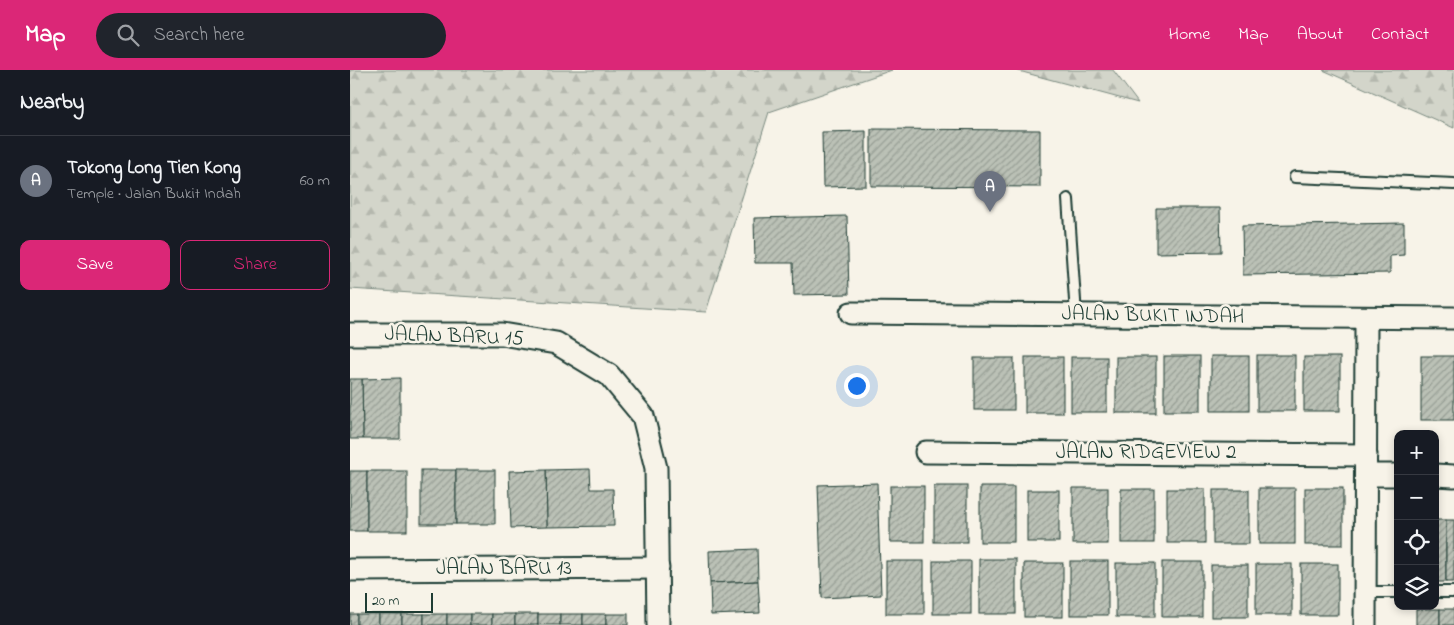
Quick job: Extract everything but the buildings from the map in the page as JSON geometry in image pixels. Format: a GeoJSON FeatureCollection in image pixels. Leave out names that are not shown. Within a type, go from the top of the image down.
{"type":"FeatureCollection","features":[{"type":"Feature","properties":{"kind":"street","name":"JALAN BUKIT INDAH"},"geometry":{"type":"LineString","coordinates":[[851,313],[1454,318]]}},
{"type":"Feature","properties":{"kind":"street"},"geometry":{"type":"LineString","coordinates":[[1365,625],[1366,318]]}},
{"type":"Feature","properties":{"kind":"street","name":"JALAN BARU 15"},"geometry":{"type":"LineString","coordinates":[[350,334],[511,336],[556,343],[609,375],[643,416],[656,468],[658,625]]}},
{"type":"Feature","properties":{"kind":"street","name":"JALAN RIDGEVIEW 2"},"geometry":{"type":"LineString","coordinates":[[926,452],[1366,465],[1394,474]]}},
{"type":"Feature","properties":{"kind":"street"},"geometry":{"type":"LineString","coordinates":[[1439,476],[1454,476]]}},
{"type":"Feature","properties":{"kind":"street","name":"JALAN BARU 13"},"geometry":{"type":"LineString","coordinates":[[350,570],[658,568]]}},
{"type":"Feature","properties":{"kind":"lane"},"geometry":{"type":"LineString","coordinates":[[1294,177],[1454,184]]}},
{"type":"Feature","properties":{"kind":"lane"},"geometry":{"type":"LineString","coordinates":[[1068,199],[1076,315]]}},
{"type":"Feature","properties":{"kind":"lane"},"geometry":{"type":"LineString","coordinates":[[1365,592],[1394,592]]}},
{"type":"Feature","properties":{"kind":"lane"},"geometry":{"type":"LineString","coordinates":[[1439,592],[1454,592]]}},
{"type":"Feature","properties":{"kind":"green space"},"geometry":{"type":"Polygon","coordinates":[[[350,70],[892,70],[769,112],[706,312],[350,289],[350,70]]]}},
{"type":"Feature","properties":{"kind":"green space"},"geometry":{"type":"Polygon","coordinates":[[[1015,70],[1113,70],[1138,103],[1015,70]]]}},
{"type":"Feature","properties":{"kind":"green space"},"geometry":{"type":"Polygon","coordinates":[[[1323,70],[1454,70],[1454,128],[1323,70]]]}},
{"type":"Feature","properties":{"kind":"place","name":"Tokong Long Tien Kong"},"geometry":{"type":"Point","coordinates":[990,212]}}]}
